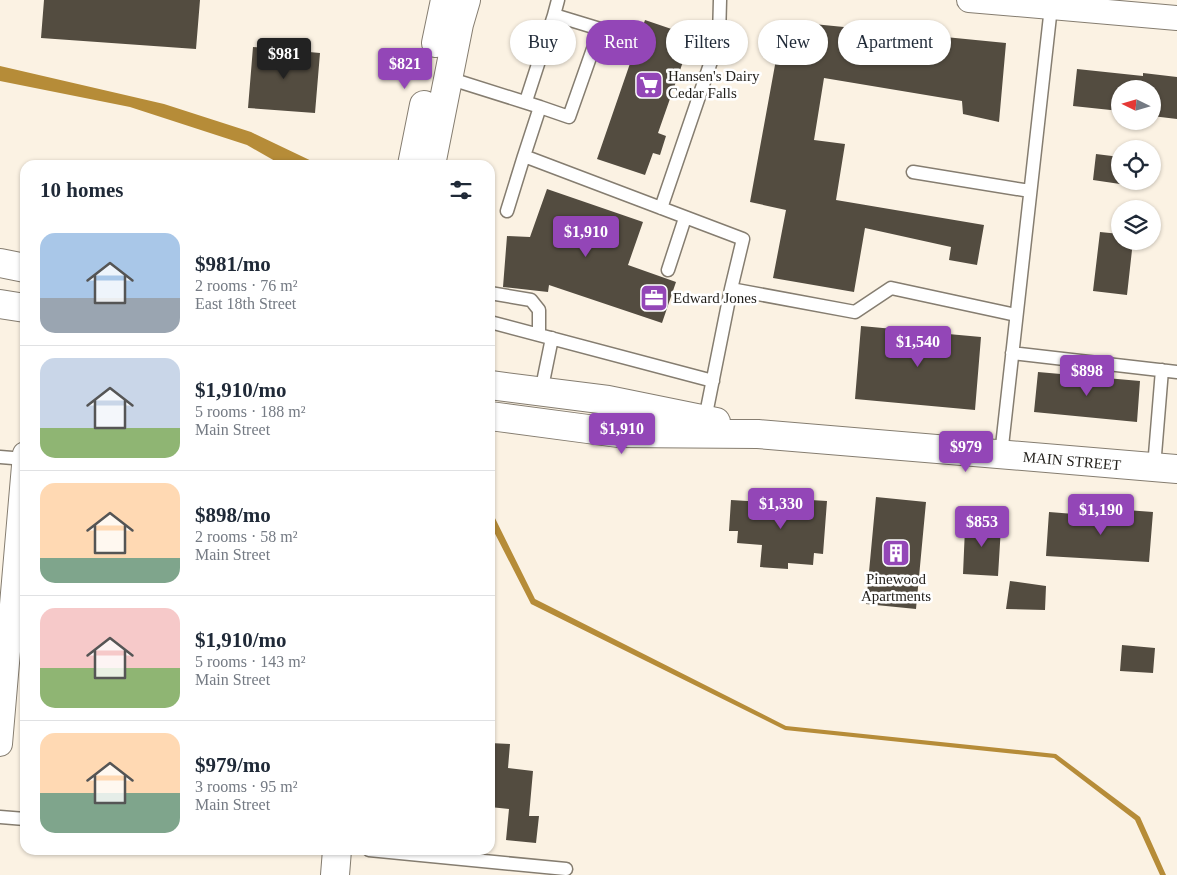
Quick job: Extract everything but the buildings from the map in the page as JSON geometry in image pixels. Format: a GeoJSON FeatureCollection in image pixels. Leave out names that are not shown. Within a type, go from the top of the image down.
{"type":"FeatureCollection","features":[{"type":"Feature","properties":{"kind":"main road"},"geometry":{"type":"LineString","coordinates":[[413,160],[446,0]]}},
{"type":"Feature","properties":{"kind":"main road"},"geometry":{"type":"LineString","coordinates":[[433,160],[459,24],[466,0]]}},
{"type":"Feature","properties":{"kind":"main road"},"geometry":{"type":"LineString","coordinates":[[0,263],[20,267]]}},
{"type":"Feature","properties":{"kind":"main road"},"geometry":{"type":"LineString","coordinates":[[0,304],[20,307]]}},
{"type":"Feature","properties":{"kind":"main road","name":"MAIN STREET"},"geometry":{"type":"LineString","coordinates":[[495,386],[608,400],[705,419],[758,434]]}},
{"type":"Feature","properties":{"kind":"main road","name":"MAIN STREET"},"geometry":{"type":"LineString","coordinates":[[495,417],[618,433],[758,434],[1165,468]]}},
{"type":"Feature","properties":{"kind":"main road"},"geometry":{"type":"LineString","coordinates":[[335,875],[337,855]]}},
{"type":"Feature","properties":{"kind":"street"},"geometry":{"type":"LineString","coordinates":[[969,0],[1177,18]]}},
{"type":"Feature","properties":{"kind":"street"},"geometry":{"type":"LineString","coordinates":[[0,744],[11,640],[20,524]]}},
{"type":"Feature","properties":{"kind":"lane"},"geometry":{"type":"LineString","coordinates":[[526,101],[558,0]]}},
{"type":"Feature","properties":{"kind":"lane"},"geometry":{"type":"LineString","coordinates":[[661,208],[719,38],[720,0]]}},
{"type":"Feature","properties":{"kind":"lane"},"geometry":{"type":"LineString","coordinates":[[1001,455],[1051,7]]}},
{"type":"Feature","properties":{"kind":"lane"},"geometry":{"type":"LineString","coordinates":[[448,78],[526,101],[568,117],[600,29],[554,15]]}},
{"type":"Feature","properties":{"kind":"lane"},"geometry":{"type":"LineString","coordinates":[[506,211],[540,107]]}},
{"type":"Feature","properties":{"kind":"lane"},"geometry":{"type":"LineString","coordinates":[[524,156],[742,239],[705,419]]}},
{"type":"Feature","properties":{"kind":"lane"},"geometry":{"type":"LineString","coordinates":[[914,172],[1030,191]]}},
{"type":"Feature","properties":{"kind":"lane"},"geometry":{"type":"LineString","coordinates":[[668,270],[685,218]]}},
{"type":"Feature","properties":{"kind":"lane"},"geometry":{"type":"LineString","coordinates":[[731,289],[854,312],[891,288],[1016,315]]}},
{"type":"Feature","properties":{"kind":"lane"},"geometry":{"type":"LineString","coordinates":[[495,294],[531,300],[539,310],[539,335]]}},
{"type":"Feature","properties":{"kind":"lane"},"geometry":{"type":"LineString","coordinates":[[495,323],[713,381]]}},
{"type":"Feature","properties":{"kind":"lane"},"geometry":{"type":"LineString","coordinates":[[542,392],[552,338]]}},
{"type":"Feature","properties":{"kind":"lane"},"geometry":{"type":"LineString","coordinates":[[1012,353],[1177,372]]}},
{"type":"Feature","properties":{"kind":"lane"},"geometry":{"type":"LineString","coordinates":[[1162,370],[1165,468]]}},
{"type":"Feature","properties":{"kind":"lane"},"geometry":{"type":"LineString","coordinates":[[0,457],[20,459]]}},
{"type":"Feature","properties":{"kind":"lane"},"geometry":{"type":"LineString","coordinates":[[0,817],[20,819]]}},
{"type":"Feature","properties":{"kind":"lane"},"geometry":{"type":"LineString","coordinates":[[439,855],[566,869]]}},
{"type":"Feature","properties":{"kind":"shaded area"},"geometry":{"type":"Polygon","coordinates":[[[0,66],[164,104],[251,132],[310,160],[273,160],[247,145],[130,107],[0,81],[0,66]]]}},
{"type":"Feature","properties":{"kind":"shaded area"},"geometry":{"type":"Polygon","coordinates":[[[495,518],[535,599],[786,726],[1056,754],[1140,817],[1166,875],[1160,875],[1135,820],[1054,758],[785,730],[531,604],[495,534],[495,518]]]}},
{"type":"Feature","properties":{"kind":"place","name":"Hansen's Dairy Cedar Falls"},"geometry":{"type":"Point","coordinates":[649,85]}},
{"type":"Feature","properties":{"kind":"place","name":"Edward Jones"},"geometry":{"type":"Point","coordinates":[654,298]}},
{"type":"Feature","properties":{"kind":"place","name":"Pinewood Apartments"},"geometry":{"type":"Point","coordinates":[896,553]}}]}
